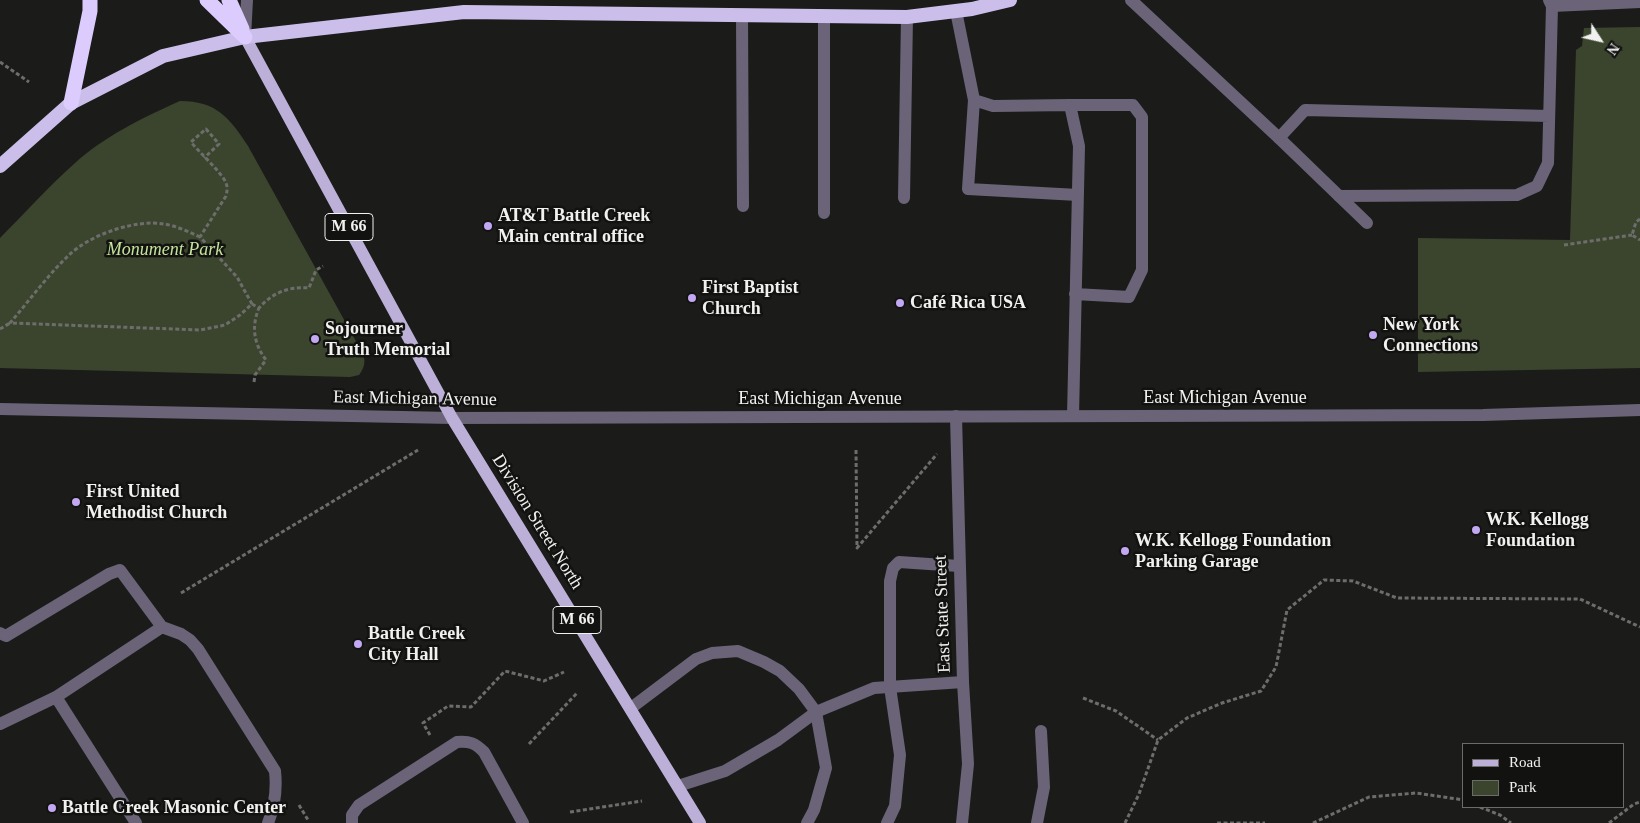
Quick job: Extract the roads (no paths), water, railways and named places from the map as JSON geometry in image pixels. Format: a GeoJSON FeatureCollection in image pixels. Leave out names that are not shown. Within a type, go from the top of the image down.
{"type":"FeatureCollection","features":[{"type":"Feature","properties":{"kind":"highway"},"geometry":{"type":"LineString","coordinates":[[71,103],[90,11],[90,0]]}},
{"type":"Feature","properties":{"kind":"highway"},"geometry":{"type":"LineString","coordinates":[[207,0],[245,37]]}},
{"type":"Feature","properties":{"kind":"highway"},"geometry":{"type":"LineString","coordinates":[[229,0],[245,37]]}},
{"type":"Feature","properties":{"kind":"highway"},"geometry":{"type":"LineString","coordinates":[[0,166],[71,103],[164,56],[245,37],[464,12],[907,17],[972,10],[1010,0]]}},
{"type":"Feature","properties":{"kind":"main road","name":"M 66"},"geometry":{"type":"LineString","coordinates":[[245,37],[452,418]]}},
{"type":"Feature","properties":{"kind":"main road","name":"Division Street North"},"geometry":{"type":"LineString","coordinates":[[452,418],[700,823]]}},
{"type":"Feature","properties":{"kind":"street"},"geometry":{"type":"LineString","coordinates":[[245,37],[247,0]]}},
{"type":"Feature","properties":{"kind":"street"},"geometry":{"type":"LineString","coordinates":[[1131,0],[1367,223]]}},
{"type":"Feature","properties":{"kind":"street"},"geometry":{"type":"LineString","coordinates":[[1339,196],[1517,195],[1537,186],[1548,163],[1550,3],[1640,2]]}},
{"type":"Feature","properties":{"kind":"street"},"geometry":{"type":"LineString","coordinates":[[956,11],[974,100],[968,189],[1078,194]]}},
{"type":"Feature","properties":{"kind":"street"},"geometry":{"type":"LineString","coordinates":[[742,15],[742,206]]}},
{"type":"Feature","properties":{"kind":"street"},"geometry":{"type":"LineString","coordinates":[[824,16],[824,213]]}},
{"type":"Feature","properties":{"kind":"street"},"geometry":{"type":"LineString","coordinates":[[904,198],[907,17]]}},
{"type":"Feature","properties":{"kind":"street"},"geometry":{"type":"LineString","coordinates":[[974,100],[993,106],[1133,105],[1142,117],[1142,270],[1129,297],[1075,294]]}},
{"type":"Feature","properties":{"kind":"street"},"geometry":{"type":"LineString","coordinates":[[1070,105],[1079,146],[1073,416]]}},
{"type":"Feature","properties":{"kind":"street"},"geometry":{"type":"LineString","coordinates":[[1279,138],[1306,110],[1549,116]]}},
{"type":"Feature","properties":{"kind":"street","name":"East Michigan Avenue"},"geometry":{"type":"LineString","coordinates":[[0,409],[452,418],[1483,415],[1640,410]]}},
{"type":"Feature","properties":{"kind":"street","name":"East State Street"},"geometry":{"type":"LineString","coordinates":[[678,786],[725,771],[778,740],[816,712],[874,688],[962,682],[956,416]]}},
{"type":"Feature","properties":{"kind":"street"},"geometry":{"type":"LineString","coordinates":[[887,823],[895,806],[900,755],[890,687],[890,581],[893,568],[899,562],[959,566]]}},
{"type":"Feature","properties":{"kind":"street"},"geometry":{"type":"LineString","coordinates":[[0,633],[6,636],[109,574],[120,570],[162,627],[181,634],[198,649],[275,771],[274,810],[268,823]]}},
{"type":"Feature","properties":{"kind":"street"},"geometry":{"type":"LineString","coordinates":[[0,724],[56,697],[162,627]]}},
{"type":"Feature","properties":{"kind":"street"},"geometry":{"type":"LineString","coordinates":[[630,708],[696,658],[712,652],[738,651],[780,671],[795,685],[816,712],[826,768],[814,810],[807,823]]}},
{"type":"Feature","properties":{"kind":"street"},"geometry":{"type":"LineString","coordinates":[[962,682],[968,764],[962,823]]}},
{"type":"Feature","properties":{"kind":"street"},"geometry":{"type":"LineString","coordinates":[[56,697],[136,823]]}},
{"type":"Feature","properties":{"kind":"street"},"geometry":{"type":"LineString","coordinates":[[1037,823],[1044,787],[1041,731]]}},
{"type":"Feature","properties":{"kind":"street"},"geometry":{"type":"LineString","coordinates":[[352,823],[352,815],[359,804],[458,742],[467,741],[476,743],[484,752],[523,823]]}},
{"type":"Feature","properties":{"kind":"place","name":"AT&T Battle Creek Main central office"},"geometry":{"type":"Point","coordinates":[488,226]}},
{"type":"Feature","properties":{"kind":"place","name":"First Baptist Church"},"geometry":{"type":"Point","coordinates":[692,298]}},
{"type":"Feature","properties":{"kind":"place","name":"Café Rica USA"},"geometry":{"type":"Point","coordinates":[900,303]}},
{"type":"Feature","properties":{"kind":"place","name":"New York Connections"},"geometry":{"type":"Point","coordinates":[1373,335]}},
{"type":"Feature","properties":{"kind":"place","name":"Sojourner Truth Memorial"},"geometry":{"type":"Point","coordinates":[315,339]}},
{"type":"Feature","properties":{"kind":"place","name":"First United Methodist Church"},"geometry":{"type":"Point","coordinates":[76,502]}},
{"type":"Feature","properties":{"kind":"place","name":"W.K. Kellogg Foundation"},"geometry":{"type":"Point","coordinates":[1476,530]}},
{"type":"Feature","properties":{"kind":"place","name":"W.K. Kellogg Foundation Parking Garage"},"geometry":{"type":"Point","coordinates":[1125,551]}},
{"type":"Feature","properties":{"kind":"place","name":"Battle Creek City Hall"},"geometry":{"type":"Point","coordinates":[358,644]}},
{"type":"Feature","properties":{"kind":"place","name":"Battle Creek Masonic Center"},"geometry":{"type":"Point","coordinates":[52,808]}},
{"type":"Feature","properties":{"kind":"park label","name":"Monument Park"},"geometry":{"type":"Point","coordinates":[165,250]}}]}
